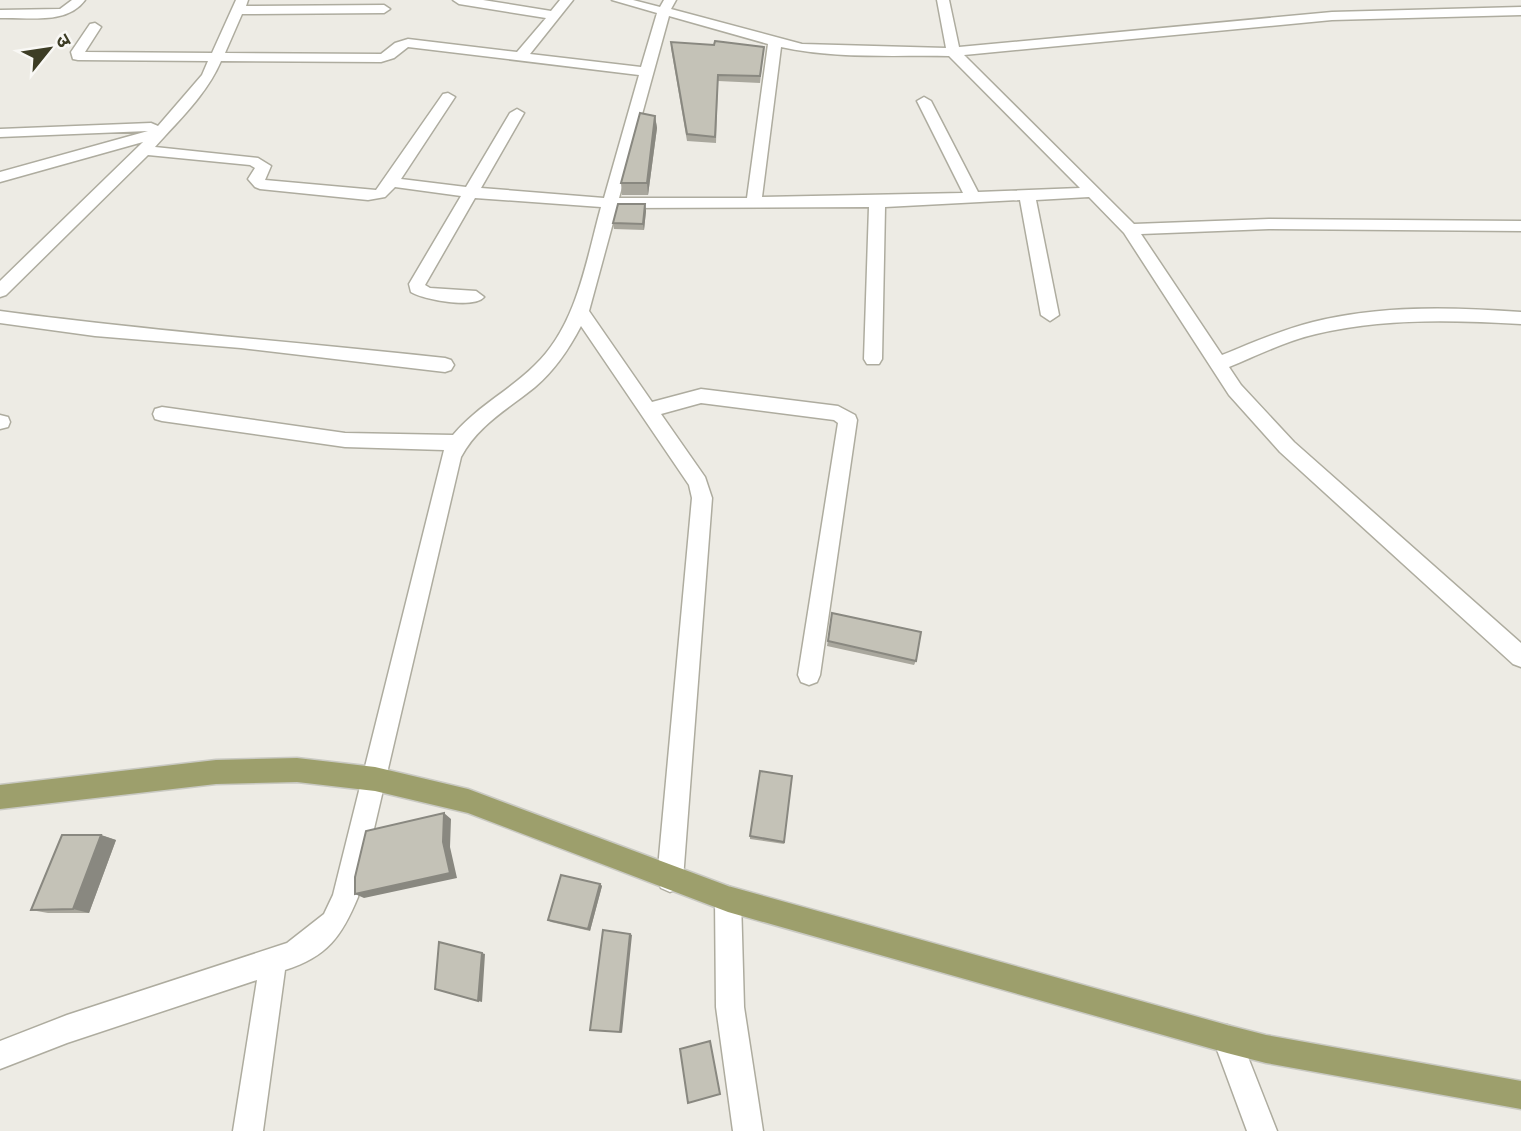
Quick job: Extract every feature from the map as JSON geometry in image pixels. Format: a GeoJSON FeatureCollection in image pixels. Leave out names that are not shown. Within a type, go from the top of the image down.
{"type":"FeatureCollection","features":[{"type":"Feature","properties":{"kind":"main road"},"geometry":{"type":"LineString","coordinates":[[0,797],[216,772],[297,770],[374,779],[468,801],[728,899],[1227,1039],[1266,1049],[1521,1095]]}},
{"type":"Feature","properties":{"kind":"street"},"geometry":{"type":"LineString","coordinates":[[0,14],[62,13],[72,9],[79,0]]}},
{"type":"Feature","properties":{"kind":"street"},"geometry":{"type":"LineString","coordinates":[[459,0],[554,15]]}},
{"type":"Feature","properties":{"kind":"street"},"geometry":{"type":"LineString","coordinates":[[520,57],[566,0]]}},
{"type":"Feature","properties":{"kind":"street"},"geometry":{"type":"LineString","coordinates":[[618,0],[667,6],[775,42],[849,51],[953,52],[1332,16],[1521,11]]}},
{"type":"Feature","properties":{"kind":"street"},"geometry":{"type":"LineString","coordinates":[[943,0],[953,52],[1130,229],[1235,390],[1287,447],[1521,657]]}},
{"type":"Feature","properties":{"kind":"street"},"geometry":{"type":"LineString","coordinates":[[0,291],[164,129],[208,76],[240,5],[384,9]]}},
{"type":"Feature","properties":{"kind":"street"},"geometry":{"type":"LineString","coordinates":[[0,1055],[67,1029],[273,963],[314,940],[333,923],[345,897],[442,489],[457,443],[462,433],[480,417],[542,370],[564,342],[580,310],[667,6]]}},
{"type":"Feature","properties":{"kind":"street"},"geometry":{"type":"LineString","coordinates":[[95,27],[78,56],[381,58],[389,56],[400,44],[408,43],[647,72]]}},
{"type":"Feature","properties":{"kind":"street"},"geometry":{"type":"LineString","coordinates":[[754,203],[775,42]]}},
{"type":"Feature","properties":{"kind":"street"},"geometry":{"type":"LineString","coordinates":[[144,150],[253,162],[262,166],[256,179],[260,184],[374,196],[384,191],[391,182],[448,97]]}},
{"type":"Feature","properties":{"kind":"street"},"geometry":{"type":"LineString","coordinates":[[924,101],[973,197]]}},
{"type":"Feature","properties":{"kind":"street"},"geometry":{"type":"LineString","coordinates":[[476,297],[427,294],[416,288],[517,113]]}},
{"type":"Feature","properties":{"kind":"street"},"geometry":{"type":"LineString","coordinates":[[0,134],[164,129]]}},
{"type":"Feature","properties":{"kind":"street"},"geometry":{"type":"LineString","coordinates":[[0,177],[164,129]]}},
{"type":"Feature","properties":{"kind":"street"},"geometry":{"type":"LineString","coordinates":[[391,182],[469,192],[610,203],[877,202],[1093,192]]}},
{"type":"Feature","properties":{"kind":"street"},"geometry":{"type":"LineString","coordinates":[[1027,195],[1049,316]]}},
{"type":"Feature","properties":{"kind":"street"},"geometry":{"type":"LineString","coordinates":[[873,359],[877,202]]}},
{"type":"Feature","properties":{"kind":"street"},"geometry":{"type":"LineString","coordinates":[[1130,229],[1269,224],[1521,226]]}},
{"type":"Feature","properties":{"kind":"street"},"geometry":{"type":"LineString","coordinates":[[580,310],[698,483],[702,499],[670,878]]}},
{"type":"Feature","properties":{"kind":"street"},"geometry":{"type":"LineString","coordinates":[[1218,364],[1281,338],[1328,325],[1476,315],[1521,318]]}},
{"type":"Feature","properties":{"kind":"street"},"geometry":{"type":"LineString","coordinates":[[0,317],[95,330],[242,342],[445,365]]}},
{"type":"Feature","properties":{"kind":"street"},"geometry":{"type":"LineString","coordinates":[[649,411],[668,402],[701,396],[838,413],[848,420],[810,675]]}},
{"type":"Feature","properties":{"kind":"street"},"geometry":{"type":"LineString","coordinates":[[162,414],[333,439],[457,443]]}},
{"type":"Feature","properties":{"kind":"street"},"geometry":{"type":"LineString","coordinates":[[728,899],[730,1007],[748,1131]]}},
{"type":"Feature","properties":{"kind":"street"},"geometry":{"type":"LineString","coordinates":[[248,1131],[273,963]]}},
{"type":"Feature","properties":{"kind":"street"},"geometry":{"type":"LineString","coordinates":[[1227,1039],[1262,1131]]}},
{"type":"Feature","properties":{"kind":"building"},"geometry":{"type":"Polygon","coordinates":[[[715,41],[764,47],[760,76],[718,75],[715,137],[687,134],[671,42],[714,45],[715,41]]]}},
{"type":"Feature","properties":{"kind":"building"},"geometry":{"type":"Polygon","coordinates":[[[640,113],[655,116],[647,183],[621,183],[640,113]]]}},
{"type":"Feature","properties":{"kind":"building"},"geometry":{"type":"Polygon","coordinates":[[[618,204],[645,204],[643,224],[613,223],[618,204]]]}},
{"type":"Feature","properties":{"kind":"building"},"geometry":{"type":"Polygon","coordinates":[[[832,613],[921,632],[916,661],[828,641],[832,613]]]}},
{"type":"Feature","properties":{"kind":"building"},"geometry":{"type":"Polygon","coordinates":[[[760,771],[792,776],[784,842],[750,836],[760,771]]]}},
{"type":"Feature","properties":{"kind":"building"},"geometry":{"type":"Polygon","coordinates":[[[444,813],[443,842],[450,873],[355,894],[355,877],[366,831],[444,813]]]}},
{"type":"Feature","properties":{"kind":"building"},"geometry":{"type":"Polygon","coordinates":[[[62,835],[101,835],[73,909],[31,910],[62,835]]]}},
{"type":"Feature","properties":{"kind":"building"},"geometry":{"type":"Polygon","coordinates":[[[561,875],[600,884],[588,929],[548,920],[561,875]]]}},
{"type":"Feature","properties":{"kind":"building"},"geometry":{"type":"Polygon","coordinates":[[[603,930],[630,934],[620,1032],[590,1030],[603,930]]]}},
{"type":"Feature","properties":{"kind":"building"},"geometry":{"type":"Polygon","coordinates":[[[439,942],[482,953],[478,1001],[435,989],[439,942]]]}},
{"type":"Feature","properties":{"kind":"building"},"geometry":{"type":"Polygon","coordinates":[[[710,1041],[720,1094],[688,1103],[680,1049],[710,1041]]]}}]}
